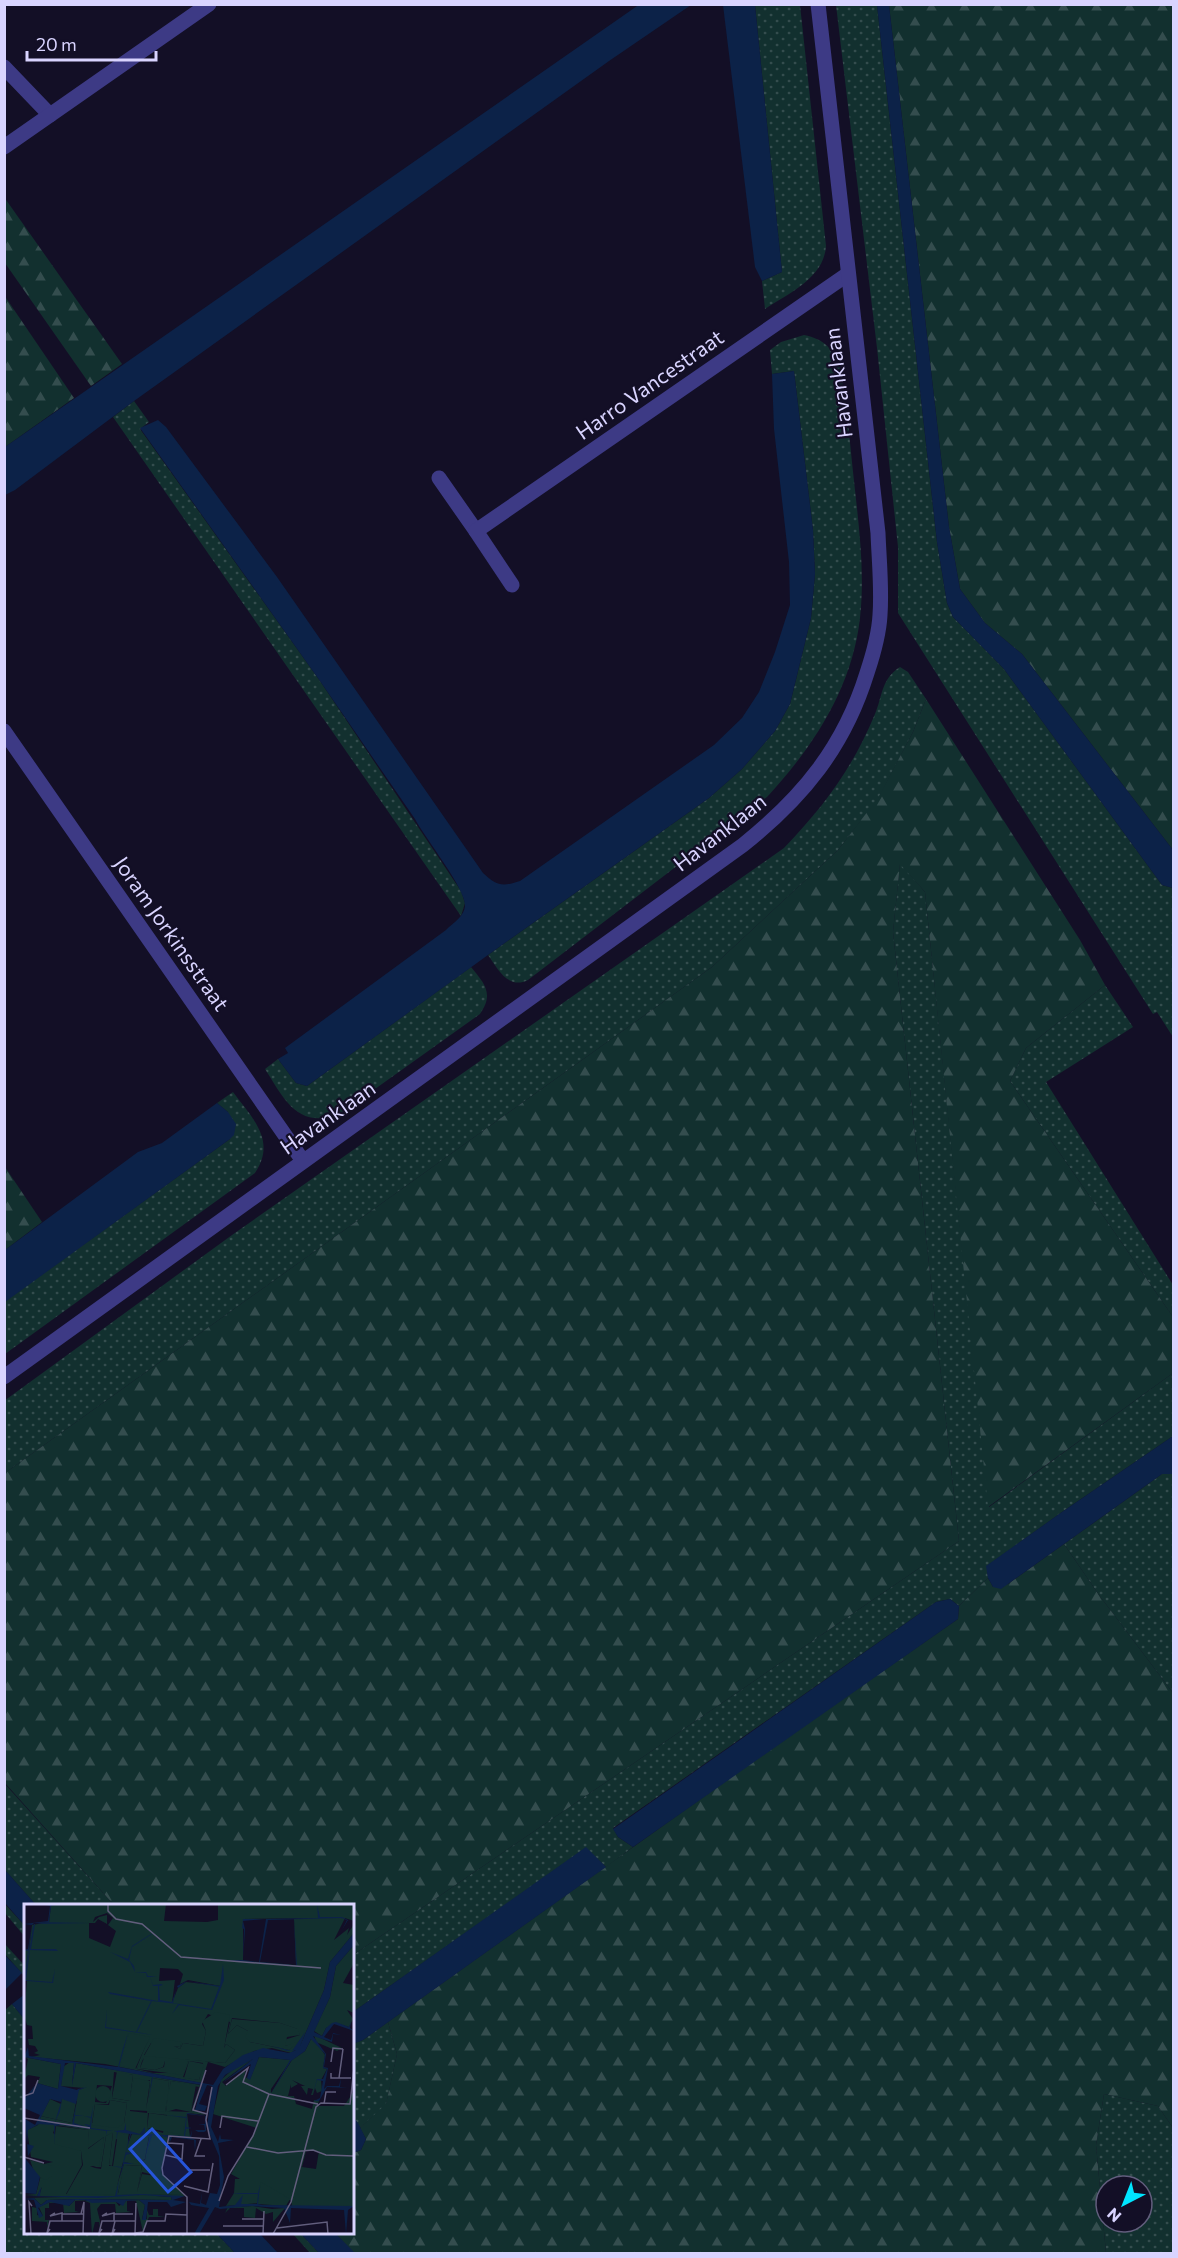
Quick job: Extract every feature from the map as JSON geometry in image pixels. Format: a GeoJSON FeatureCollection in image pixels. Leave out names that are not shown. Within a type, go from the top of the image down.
{"type":"FeatureCollection","features":[{"type":"Feature","properties":{"kind":"street"},"geometry":{"type":"LineString","coordinates":[[4,147],[208,4]]}},
{"type":"Feature","properties":{"kind":"street","name":"Havanklaan"},"geometry":{"type":"LineString","coordinates":[[4,1377],[506,1018],[743,845],[774,820],[800,794],[843,734],[859,700],[871,661],[880,618],[878,533],[818,4]]}},
{"type":"Feature","properties":{"kind":"street"},"geometry":{"type":"LineString","coordinates":[[4,67],[50,115]]}},
{"type":"Feature","properties":{"kind":"street","name":"Harro Vancestraat"},"geometry":{"type":"LineString","coordinates":[[476,531],[848,274]]}},
{"type":"Feature","properties":{"kind":"street"},"geometry":{"type":"LineString","coordinates":[[439,478],[512,585]]}},
{"type":"Feature","properties":{"kind":"street","name":"Joram Jorkinsstraat"},"geometry":{"type":"LineString","coordinates":[[4,731],[303,1161]]}},
{"type":"Feature","properties":{"kind":"green space"},"geometry":{"type":"Polygon","coordinates":[[[755,5],[800,5],[826,246],[824,257],[812,276],[804,284],[765,309],[762,281],[782,272],[755,5]]]}},
{"type":"Feature","properties":{"kind":"green space"},"geometry":{"type":"Polygon","coordinates":[[[836,5],[877,5],[937,542],[947,603],[953,617],[1004,669],[1162,885],[1173,888],[1173,1037],[1157,1012],[1153,1014],[898,613],[898,547],[836,5]]]}},
{"type":"Feature","properties":{"kind":"green space"},"geometry":{"type":"Polygon","coordinates":[[[889,5],[1173,5],[1173,850],[1022,654],[985,623],[960,589],[949,527],[889,5]]]}},
{"type":"Feature","properties":{"kind":"green space"},"geometry":{"type":"Polygon","coordinates":[[[4,197],[122,364],[91,386],[5,263],[4,197]]]}},
{"type":"Feature","properties":{"kind":"green space"},"geometry":{"type":"Polygon","coordinates":[[[4,295],[74,398],[5,447],[4,447],[4,295]]]}},
{"type":"Feature","properties":{"kind":"green space"},"geometry":{"type":"Polygon","coordinates":[[[804,335],[823,342],[835,355],[840,368],[858,515],[862,567],[860,618],[856,644],[839,692],[815,736],[767,797],[528,980],[515,982],[509,980],[504,977],[488,955],[709,798],[742,769],[775,731],[790,704],[811,618],[815,574],[813,530],[794,371],[772,374],[770,350],[781,342],[804,335]]]}},
{"type":"Feature","properties":{"kind":"green space"},"geometry":{"type":"Polygon","coordinates":[[[134,401],[149,422],[140,429],[320,681],[461,891],[465,903],[461,916],[113,417],[134,401]]]}},
{"type":"Feature","properties":{"kind":"green space"},"geometry":{"type":"Polygon","coordinates":[[[900,667],[908,672],[926,699],[913,732],[878,799],[838,850],[712,967],[5,1473],[4,1401],[232,1235],[784,848],[825,801],[847,769],[875,714],[886,682],[900,667]]]}},
{"type":"Feature","properties":{"kind":"green space"},"geometry":{"type":"Polygon","coordinates":[[[926,699],[1080,940],[1105,985],[1026,1048],[1010,1081],[1173,1317],[1173,1373],[988,1507],[925,892],[900,864],[893,932],[959,1541],[354,1954],[354,1904],[113,1904],[5,1783],[5,1473],[712,967],[838,850],[878,798],[913,732],[926,699]]]}},
{"type":"Feature","properties":{"kind":"green space"},"geometry":{"type":"Polygon","coordinates":[[[900,863],[925,892],[989,1507],[1173,1373],[1173,1436],[987,1566],[988,1578],[959,1606],[950,1599],[936,1602],[613,1828],[618,1837],[633,1847],[606,1867],[586,1848],[354,2011],[354,1954],[959,1541],[893,932],[900,863]]]}},
{"type":"Feature","properties":{"kind":"green space"},"geometry":{"type":"Polygon","coordinates":[[[471,967],[486,989],[486,1001],[480,1014],[340,1114],[325,1118],[303,1115],[286,1101],[265,1069],[278,1059],[296,1083],[307,1086],[471,967]]]}},
{"type":"Feature","properties":{"kind":"green space"},"geometry":{"type":"Polygon","coordinates":[[[1105,985],[1133,1027],[1046,1082],[1173,1285],[1173,1317],[1010,1081],[1026,1048],[1105,985]]]}},
{"type":"Feature","properties":{"kind":"green space"},"geometry":{"type":"Polygon","coordinates":[[[233,1092],[254,1120],[263,1140],[264,1150],[255,1173],[5,1354],[4,1302],[230,1139],[228,1112],[217,1103],[233,1092]]]}},
{"type":"Feature","properties":{"kind":"green space"},"geometry":{"type":"Polygon","coordinates":[[[5,1167],[42,1222],[4,1250],[5,1167]]]}},
{"type":"Feature","properties":{"kind":"green space"},"geometry":{"type":"Polygon","coordinates":[[[1162,1474],[1173,1474],[1173,1693],[1099,1595],[1064,1544],[1162,1474]]]}},
{"type":"Feature","properties":{"kind":"green space"},"geometry":{"type":"Polygon","coordinates":[[[1064,1544],[1099,1595],[1173,1693],[1173,2128],[1158,2106],[1104,2094],[1096,2145],[1099,2174],[1094,2174],[1094,2234],[1104,2234],[1106,2253],[355,2254],[336,2234],[354,2234],[354,2153],[361,2150],[366,2139],[360,2128],[386,2104],[397,2054],[388,2022],[772,1748],[958,1619],[959,1606],[988,1578],[993,1587],[1008,1584],[1064,1544]]]}},
{"type":"Feature","properties":{"kind":"green space"},"geometry":{"type":"Polygon","coordinates":[[[4,1783],[113,1904],[35,1904],[5,1870],[4,1783]]]}},
{"type":"Feature","properties":{"kind":"green space"},"geometry":{"type":"Polygon","coordinates":[[[4,1903],[24,1925],[24,1936],[5,1913],[4,1903]]]}},
{"type":"Feature","properties":{"kind":"green space"},"geometry":{"type":"Polygon","coordinates":[[[4,1943],[24,1965],[24,1976],[5,1954],[4,1943]]]}},
{"type":"Feature","properties":{"kind":"green space"},"geometry":{"type":"Polygon","coordinates":[[[12,2004],[24,2019],[24,2234],[217,2234],[235,2253],[6,2253],[4,2251],[4,2011],[12,2004]]]}},
{"type":"Feature","properties":{"kind":"green space"},"geometry":{"type":"Polygon","coordinates":[[[388,2022],[397,2054],[386,2105],[360,2128],[354,2118],[354,2043],[363,2040],[388,2022]]]}},
{"type":"Feature","properties":{"kind":"green space"},"geometry":{"type":"Polygon","coordinates":[[[1104,2094],[1158,2106],[1173,2128],[1173,2253],[1106,2253],[1104,2234],[1154,2234],[1154,2174],[1099,2174],[1096,2145],[1104,2094]]]}},
{"type":"Feature","properties":{"kind":"green space"},"geometry":{"type":"Polygon","coordinates":[[[293,2234],[301,2234],[319,2253],[310,2253],[293,2234]]]}},
{"type":"Feature","properties":{"kind":"water"},"geometry":{"type":"Polygon","coordinates":[[[640,4],[691,5],[609,61],[5,495],[5,447],[640,4]]]}},
{"type":"Feature","properties":{"kind":"water"},"geometry":{"type":"Polygon","coordinates":[[[723,5],[755,5],[782,272],[762,281],[755,267],[723,5]]]}},
{"type":"Feature","properties":{"kind":"water"},"geometry":{"type":"Polygon","coordinates":[[[877,5],[889,5],[949,527],[960,589],[985,623],[1022,654],[1173,850],[1173,888],[1162,885],[1004,669],[953,617],[947,603],[937,542],[877,5]]]}},
{"type":"Feature","properties":{"kind":"water"},"geometry":{"type":"Polygon","coordinates":[[[794,371],[813,530],[815,574],[811,618],[790,704],[775,731],[742,769],[709,798],[307,1086],[296,1083],[278,1059],[288,1053],[285,1048],[446,930],[463,913],[465,905],[459,887],[415,819],[140,428],[158,420],[166,427],[277,577],[483,873],[492,881],[504,885],[520,881],[714,745],[742,718],[759,692],[790,605],[789,562],[774,429],[772,374],[794,371]]]}},
{"type":"Feature","properties":{"kind":"water"},"geometry":{"type":"Polygon","coordinates":[[[217,1103],[228,1112],[236,1124],[234,1135],[230,1139],[5,1302],[5,1250],[138,1152],[162,1143],[217,1103]]]}},
{"type":"Feature","properties":{"kind":"water"},"geometry":{"type":"Polygon","coordinates":[[[1173,1436],[1173,1474],[1162,1474],[1001,1589],[993,1587],[988,1578],[986,1566],[1173,1436]]]}},
{"type":"Feature","properties":{"kind":"water"},"geometry":{"type":"Polygon","coordinates":[[[950,1599],[959,1606],[958,1619],[633,1847],[618,1837],[613,1829],[936,1602],[950,1599]]]}},
{"type":"Feature","properties":{"kind":"water"},"geometry":{"type":"Polygon","coordinates":[[[586,1847],[606,1867],[363,2040],[354,2044],[354,2011],[586,1847]]]}},
{"type":"Feature","properties":{"kind":"water"},"geometry":{"type":"Polygon","coordinates":[[[5,1870],[35,1904],[24,1904],[24,1925],[5,1903],[5,1870]]]}},
{"type":"Feature","properties":{"kind":"water"},"geometry":{"type":"Polygon","coordinates":[[[4,1954],[22,1973],[5,1990],[4,1990],[4,1954]]]}},
{"type":"Feature","properties":{"kind":"water"},"geometry":{"type":"Polygon","coordinates":[[[24,1995],[24,2019],[12,2004],[24,1995]]]}},
{"type":"Feature","properties":{"kind":"water"},"geometry":{"type":"Polygon","coordinates":[[[354,2118],[366,2139],[361,2150],[354,2153],[354,2118]]]}},
{"type":"Feature","properties":{"kind":"water"},"geometry":{"type":"Polygon","coordinates":[[[217,2234],[260,2234],[278,2253],[235,2253],[217,2234]]]}},
{"type":"Feature","properties":{"kind":"water"},"geometry":{"type":"Polygon","coordinates":[[[301,2234],[336,2234],[355,2253],[319,2253],[301,2234]]]}}]}
